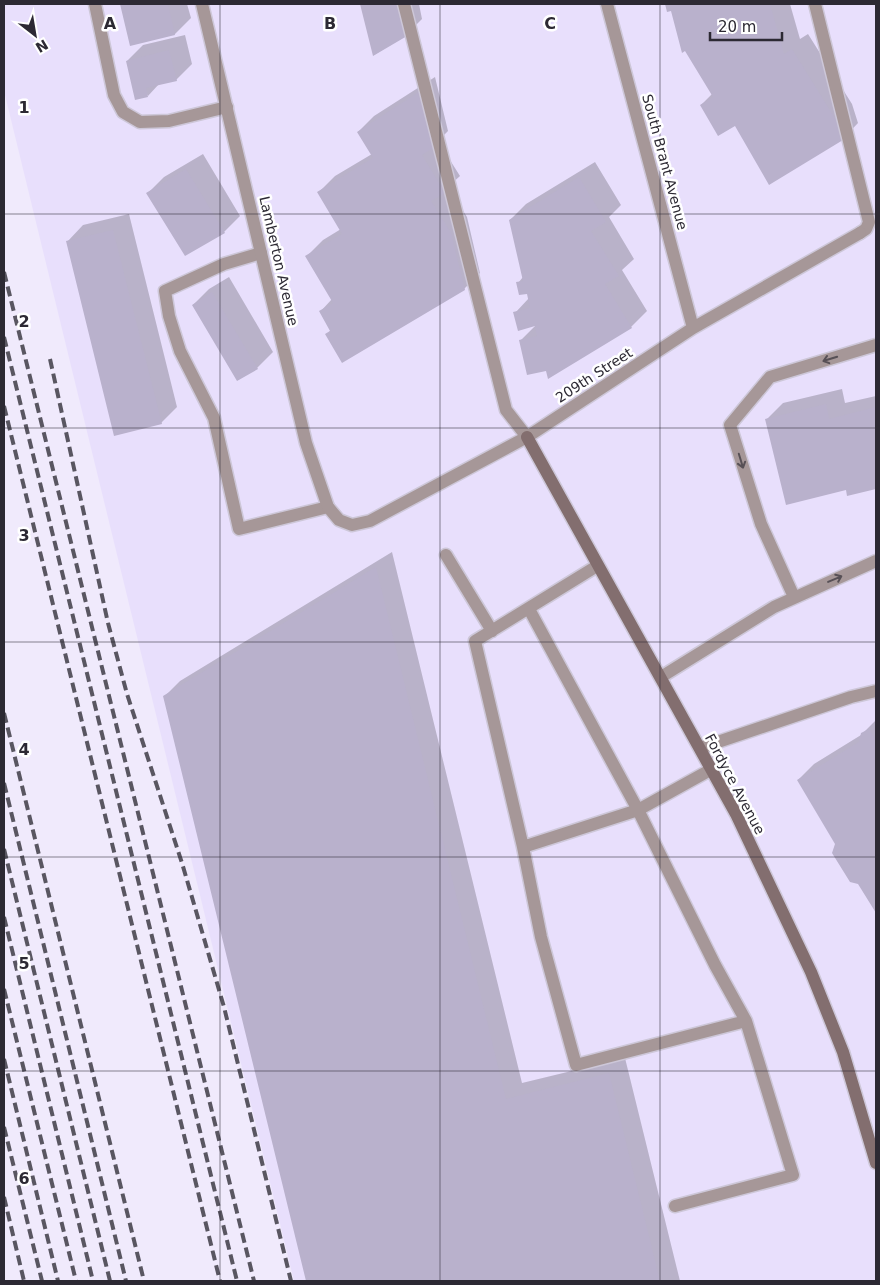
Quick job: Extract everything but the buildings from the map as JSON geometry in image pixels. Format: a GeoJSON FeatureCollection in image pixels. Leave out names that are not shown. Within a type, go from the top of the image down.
{"type":"FeatureCollection","features":[{"type":"Feature","properties":{"kind":"street"},"geometry":{"type":"LineString","coordinates":[[94,4],[114,95],[123,112],[140,122],[169,121],[226,107]]}},
{"type":"Feature","properties":{"kind":"street","name":"Lamberton Avenue"},"geometry":{"type":"LineString","coordinates":[[202,4],[306,443],[328,507],[339,520]]}},
{"type":"Feature","properties":{"kind":"street"},"geometry":{"type":"LineString","coordinates":[[404,4],[506,410],[527,437]]}},
{"type":"Feature","properties":{"kind":"street","name":"South Brant Avenue"},"geometry":{"type":"LineString","coordinates":[[607,4],[693,328]]}},
{"type":"Feature","properties":{"kind":"street","name":"209th Street"},"geometry":{"type":"LineString","coordinates":[[339,520],[352,526],[370,522],[527,437],[693,328],[866,229],[869,222],[815,4]]}},
{"type":"Feature","properties":{"kind":"street"},"geometry":{"type":"LineString","coordinates":[[261,253],[224,264],[165,291],[169,316],[180,351],[214,418],[240,529],[328,507]]}},
{"type":"Feature","properties":{"kind":"street"},"geometry":{"type":"LineString","coordinates":[[794,598],[761,524],[730,425],[770,376],[876,345]]}},
{"type":"Feature","properties":{"kind":"street","name":"Fordyce Avenue"},"geometry":{"type":"LineString","coordinates":[[527,437],[736,814],[811,972],[843,1052],[876,1163]]}},
{"type":"Feature","properties":{"kind":"street"},"geometry":{"type":"LineString","coordinates":[[446,555],[492,631]]}},
{"type":"Feature","properties":{"kind":"street"},"geometry":{"type":"LineString","coordinates":[[661,677],[774,607],[876,561]]}},
{"type":"Feature","properties":{"kind":"street"},"geometry":{"type":"LineString","coordinates":[[597,566],[475,641],[523,847],[541,937],[576,1065],[746,1021]]}},
{"type":"Feature","properties":{"kind":"street"},"geometry":{"type":"LineString","coordinates":[[529,609],[638,810],[715,965],[746,1021],[793,1175],[676,1206]]}},
{"type":"Feature","properties":{"kind":"street"},"geometry":{"type":"LineString","coordinates":[[700,748],[851,697],[876,691]]}},
{"type":"Feature","properties":{"kind":"street"},"geometry":{"type":"LineString","coordinates":[[523,847],[638,810],[712,769]]}},
{"type":"Feature","properties":{"kind":"shaded area"},"geometry":{"type":"Polygon","coordinates":[[[4,4],[876,4],[876,1281],[294,1281],[4,91],[4,4]]]}},
{"type":"Feature","properties":{"kind":"railway"},"geometry":{"type":"LineString","coordinates":[[4,272],[254,1281]]}},
{"type":"Feature","properties":{"kind":"railway"},"geometry":{"type":"LineString","coordinates":[[4,337],[237,1281]]}},
{"type":"Feature","properties":{"kind":"railway"},"geometry":{"type":"LineString","coordinates":[[50,359],[108,623],[127,694],[182,863],[224,1007],[291,1281]]}},
{"type":"Feature","properties":{"kind":"railway"},"geometry":{"type":"LineString","coordinates":[[4,406],[220,1281]]}},
{"type":"Feature","properties":{"kind":"railway"},"geometry":{"type":"LineString","coordinates":[[4,713],[144,1281]]}},
{"type":"Feature","properties":{"kind":"railway"},"geometry":{"type":"LineString","coordinates":[[4,783],[126,1281]]}},
{"type":"Feature","properties":{"kind":"railway"},"geometry":{"type":"LineString","coordinates":[[4,849],[110,1281]]}},
{"type":"Feature","properties":{"kind":"railway"},"geometry":{"type":"LineString","coordinates":[[4,917],[93,1281]]}},
{"type":"Feature","properties":{"kind":"railway"},"geometry":{"type":"LineString","coordinates":[[4,989],[76,1281]]}},
{"type":"Feature","properties":{"kind":"railway"},"geometry":{"type":"LineString","coordinates":[[4,1059],[58,1281]]}},
{"type":"Feature","properties":{"kind":"railway"},"geometry":{"type":"LineString","coordinates":[[4,1127],[42,1281]]}},
{"type":"Feature","properties":{"kind":"railway"},"geometry":{"type":"LineString","coordinates":[[4,1197],[24,1281]]}}]}
